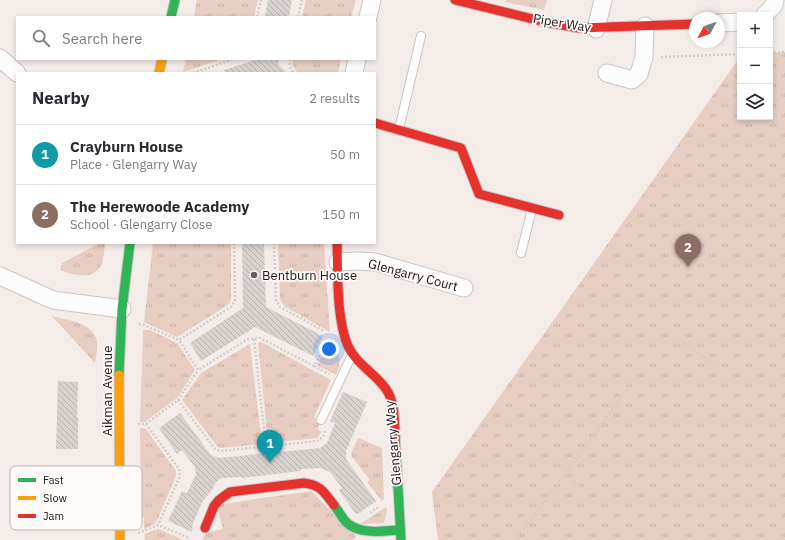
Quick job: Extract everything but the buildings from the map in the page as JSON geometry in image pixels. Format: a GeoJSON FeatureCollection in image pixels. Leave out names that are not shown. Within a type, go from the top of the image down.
{"type":"FeatureCollection","features":[{"type":"Feature","properties":{"kind":"street"},"geometry":{"type":"LineString","coordinates":[[171,16],[175,0]]}},
{"type":"Feature","properties":{"kind":"street"},"geometry":{"type":"LineString","coordinates":[[368,16],[372,0]]}},
{"type":"Feature","properties":{"kind":"street","name":"Piper Way"},"geometry":{"type":"LineString","coordinates":[[455,0],[545,22],[579,28],[596,29],[689,24]]}},
{"type":"Feature","properties":{"kind":"street"},"geometry":{"type":"LineString","coordinates":[[596,29],[602,0]]}},
{"type":"Feature","properties":{"kind":"street"},"geometry":{"type":"LineString","coordinates":[[768,12],[774,5],[775,0]]}},
{"type":"Feature","properties":{"kind":"street"},"geometry":{"type":"LineString","coordinates":[[725,23],[737,22]]}},
{"type":"Feature","properties":{"kind":"street"},"geometry":{"type":"LineString","coordinates":[[607,73],[632,80],[640,74],[644,57],[645,26]]}},
{"type":"Feature","properties":{"kind":"street"},"geometry":{"type":"LineString","coordinates":[[0,58],[17,72]]}},
{"type":"Feature","properties":{"kind":"street"},"geometry":{"type":"LineString","coordinates":[[159,72],[162,60]]}},
{"type":"Feature","properties":{"kind":"street"},"geometry":{"type":"LineString","coordinates":[[354,72],[357,60]]}},
{"type":"Feature","properties":{"kind":"street"},"geometry":{"type":"LineString","coordinates":[[376,123],[461,148],[479,194],[559,215]]}},
{"type":"Feature","properties":{"kind":"street","name":"Aikman Avenue"},"geometry":{"type":"LineString","coordinates":[[120,466],[119,360],[122,315],[130,244]]}},
{"type":"Feature","properties":{"kind":"street","name":"Glengarry Way"},"geometry":{"type":"LineString","coordinates":[[337,244],[342,329],[346,343],[352,355],[380,382],[389,394],[393,409],[400,535]]}},
{"type":"Feature","properties":{"kind":"street","name":"Glengarry Court"},"geometry":{"type":"LineString","coordinates":[[338,262],[375,262],[464,288]]}},
{"type":"Feature","properties":{"kind":"street"},"geometry":{"type":"LineString","coordinates":[[0,276],[53,300],[122,315]]}},
{"type":"Feature","properties":{"kind":"street"},"geometry":{"type":"LineString","coordinates":[[205,528],[218,500],[230,492],[304,483],[314,484],[323,490],[347,523],[359,529],[370,532],[400,535]]}},
{"type":"Feature","properties":{"kind":"lane"},"geometry":{"type":"LineString","coordinates":[[399,130],[421,36]]}},
{"type":"Feature","properties":{"kind":"lane"},"geometry":{"type":"LineString","coordinates":[[521,253],[532,208]]}},
{"type":"Feature","properties":{"kind":"lane"},"geometry":{"type":"LineString","coordinates":[[321,420],[352,355]]}},
{"type":"Feature","properties":{"kind":"path"},"geometry":{"type":"LineString","coordinates":[[257,16],[261,0]]}},
{"type":"Feature","properties":{"kind":"path"},"geometry":{"type":"LineString","coordinates":[[298,16],[302,0]]}},
{"type":"Feature","properties":{"kind":"path"},"geometry":{"type":"LineString","coordinates":[[773,53],[785,52]]}},
{"type":"Feature","properties":{"kind":"path"},"geometry":{"type":"LineString","coordinates":[[644,57],[737,54]]}},
{"type":"Feature","properties":{"kind":"path"},"geometry":{"type":"LineString","coordinates":[[195,72],[231,60]]}},
{"type":"Feature","properties":{"kind":"path"},"geometry":{"type":"LineString","coordinates":[[290,60],[290,70],[293,72]]}},
{"type":"Feature","properties":{"kind":"path"},"geometry":{"type":"LineString","coordinates":[[179,340],[231,307],[235,300],[234,244]]}},
{"type":"Feature","properties":{"kind":"path"},"geometry":{"type":"LineString","coordinates":[[274,244],[276,300],[280,307],[331,335]]}},
{"type":"Feature","properties":{"kind":"path"},"geometry":{"type":"LineString","coordinates":[[122,315],[179,340],[198,370]]}},
{"type":"Feature","properties":{"kind":"path"},"geometry":{"type":"LineString","coordinates":[[254,338],[266,446]]}},
{"type":"Feature","properties":{"kind":"path"},"geometry":{"type":"LineString","coordinates":[[137,424],[146,424],[178,400],[198,370],[248,340],[254,338],[260,338],[340,380]]}},
{"type":"Feature","properties":{"kind":"path"},"geometry":{"type":"LineString","coordinates":[[314,366],[327,341]]}},
{"type":"Feature","properties":{"kind":"path"},"geometry":{"type":"LineString","coordinates":[[684,343],[717,367]]}},
{"type":"Feature","properties":{"kind":"path"},"geometry":{"type":"LineString","coordinates":[[516,540],[627,390]]}},
{"type":"Feature","properties":{"kind":"path"},"geometry":{"type":"LineString","coordinates":[[178,400],[215,449],[221,451],[317,441],[322,437],[328,424],[321,420]]}},
{"type":"Feature","properties":{"kind":"path"},"geometry":{"type":"LineString","coordinates":[[120,537],[137,534],[158,525],[180,476],[179,469],[146,424]]}},
{"type":"Feature","properties":{"kind":"path"},"geometry":{"type":"LineString","coordinates":[[565,474],[583,489]]}},
{"type":"Feature","properties":{"kind":"path"},"geometry":{"type":"LineString","coordinates":[[158,525],[193,540]]}},
{"type":"Feature","properties":{"kind":"green space"},"geometry":{"type":"Polygon","coordinates":[[[197,0],[258,0],[254,16],[194,16],[197,0]]]}},
{"type":"Feature","properties":{"kind":"green space"},"geometry":{"type":"Polygon","coordinates":[[[306,0],[356,0],[351,16],[302,16],[306,0]]]}},
{"type":"Feature","properties":{"kind":"green space"},"geometry":{"type":"Polygon","coordinates":[[[507,0],[547,0],[544,10],[504,2],[507,0]]]}},
{"type":"Feature","properties":{"kind":"green space"},"geometry":{"type":"Polygon","coordinates":[[[785,52],[785,540],[438,540],[432,492],[737,61],[737,120],[773,120],[773,53],[785,52]]]}},
{"type":"Feature","properties":{"kind":"green space"},"geometry":{"type":"Polygon","coordinates":[[[186,60],[220,60],[183,72],[186,60]]]}},
{"type":"Feature","properties":{"kind":"green space"},"geometry":{"type":"Polygon","coordinates":[[[292,60],[341,60],[338,72],[297,72],[293,66],[292,60]]]}},
{"type":"Feature","properties":{"kind":"green space"},"geometry":{"type":"Polygon","coordinates":[[[98,244],[105,244],[104,256],[99,269],[94,273],[84,276],[71,274],[60,270],[62,263],[98,244]]]}},
{"type":"Feature","properties":{"kind":"green space"},"geometry":{"type":"Polygon","coordinates":[[[153,244],[231,244],[231,300],[228,305],[177,337],[144,322],[153,244]]]}},
{"type":"Feature","properties":{"kind":"green space"},"geometry":{"type":"Polygon","coordinates":[[[278,244],[324,244],[330,332],[284,306],[280,299],[278,244]]]}},
{"type":"Feature","properties":{"kind":"green space"},"geometry":{"type":"Polygon","coordinates":[[[52,316],[78,323],[90,330],[97,341],[95,363],[52,316]]]}},
{"type":"Feature","properties":{"kind":"green space"},"geometry":{"type":"Polygon","coordinates":[[[143,330],[150,330],[177,343],[195,370],[177,398],[145,422],[140,422],[143,330]]]}},
{"type":"Feature","properties":{"kind":"green space"},"geometry":{"type":"Polygon","coordinates":[[[331,338],[340,363],[336,375],[317,365],[331,338]]]}},
{"type":"Feature","properties":{"kind":"green space"},"geometry":{"type":"Polygon","coordinates":[[[261,342],[331,380],[314,417],[321,422],[317,429],[322,432],[317,438],[268,443],[258,343],[261,342]]]}},
{"type":"Feature","properties":{"kind":"green space"},"geometry":{"type":"Polygon","coordinates":[[[250,344],[262,444],[221,448],[217,446],[182,400],[201,373],[250,344]]]}},
{"type":"Feature","properties":{"kind":"green space"},"geometry":{"type":"Polygon","coordinates":[[[140,428],[145,428],[176,471],[176,476],[156,523],[144,529],[144,518],[142,517],[142,466],[140,466],[140,428]]]}},
{"type":"Feature","properties":{"kind":"green space"},"geometry":{"type":"Polygon","coordinates":[[[358,438],[382,448],[384,499],[382,501],[367,482],[370,480],[352,457],[351,453],[358,438]]]}},
{"type":"Feature","properties":{"kind":"green space"},"geometry":{"type":"Polygon","coordinates":[[[311,491],[356,536],[354,540],[202,540],[206,533],[223,529],[218,510],[222,504],[311,491]]]}},
{"type":"Feature","properties":{"kind":"green space"},"geometry":{"type":"Polygon","coordinates":[[[386,507],[387,511],[384,523],[360,524],[386,507]]]}},
{"type":"Feature","properties":{"kind":"green space"},"geometry":{"type":"Polygon","coordinates":[[[158,529],[184,540],[145,540],[144,534],[158,529]]]}},
{"type":"Feature","properties":{"kind":"traffic: fast"},"geometry":{"type":"LineString","coordinates":[[171,16],[175,0]]}},
{"type":"Feature","properties":{"kind":"traffic: fast"},"geometry":{"type":"LineString","coordinates":[[119,375],[122,309],[130,244]]}},
{"type":"Feature","properties":{"kind":"traffic: fast"},"geometry":{"type":"LineString","coordinates":[[396,452],[401,540]]}},
{"type":"Feature","properties":{"kind":"traffic: fast"},"geometry":{"type":"LineString","coordinates":[[334,505],[343,519],[353,527],[365,531],[400,530]]}},
{"type":"Feature","properties":{"kind":"traffic: slow"},"geometry":{"type":"LineString","coordinates":[[159,72],[162,60]]}},
{"type":"Feature","properties":{"kind":"traffic: slow"},"geometry":{"type":"LineString","coordinates":[[119,375],[120,466]]}},
{"type":"Feature","properties":{"kind":"traffic: slow"},"geometry":{"type":"LineString","coordinates":[[120,530],[120,540]]}},
{"type":"Feature","properties":{"kind":"traffic: jam"},"geometry":{"type":"LineString","coordinates":[[455,0],[545,22],[579,28],[689,24]]}},
{"type":"Feature","properties":{"kind":"traffic: jam"},"geometry":{"type":"LineString","coordinates":[[376,123],[461,148],[479,194],[559,215]]}},
{"type":"Feature","properties":{"kind":"traffic: jam"},"geometry":{"type":"LineString","coordinates":[[337,244],[338,295],[344,335],[352,353],[361,364],[382,383],[390,395],[394,419],[396,452]]}},
{"type":"Feature","properties":{"kind":"traffic: jam"},"geometry":{"type":"LineString","coordinates":[[205,528],[214,506],[219,500],[230,492],[304,483],[318,487],[325,493],[334,505]]}},
{"type":"Feature","properties":{"kind":"place","name":"The Herewoode Academy"},"geometry":{"type":"Point","coordinates":[688,267]}},
{"type":"Feature","properties":{"kind":"place","name":"Bentburn House"},"geometry":{"type":"Point","coordinates":[254,275]}},
{"type":"Feature","properties":{"kind":"place","name":"Crayburn House"},"geometry":{"type":"Point","coordinates":[270,463]}}]}
